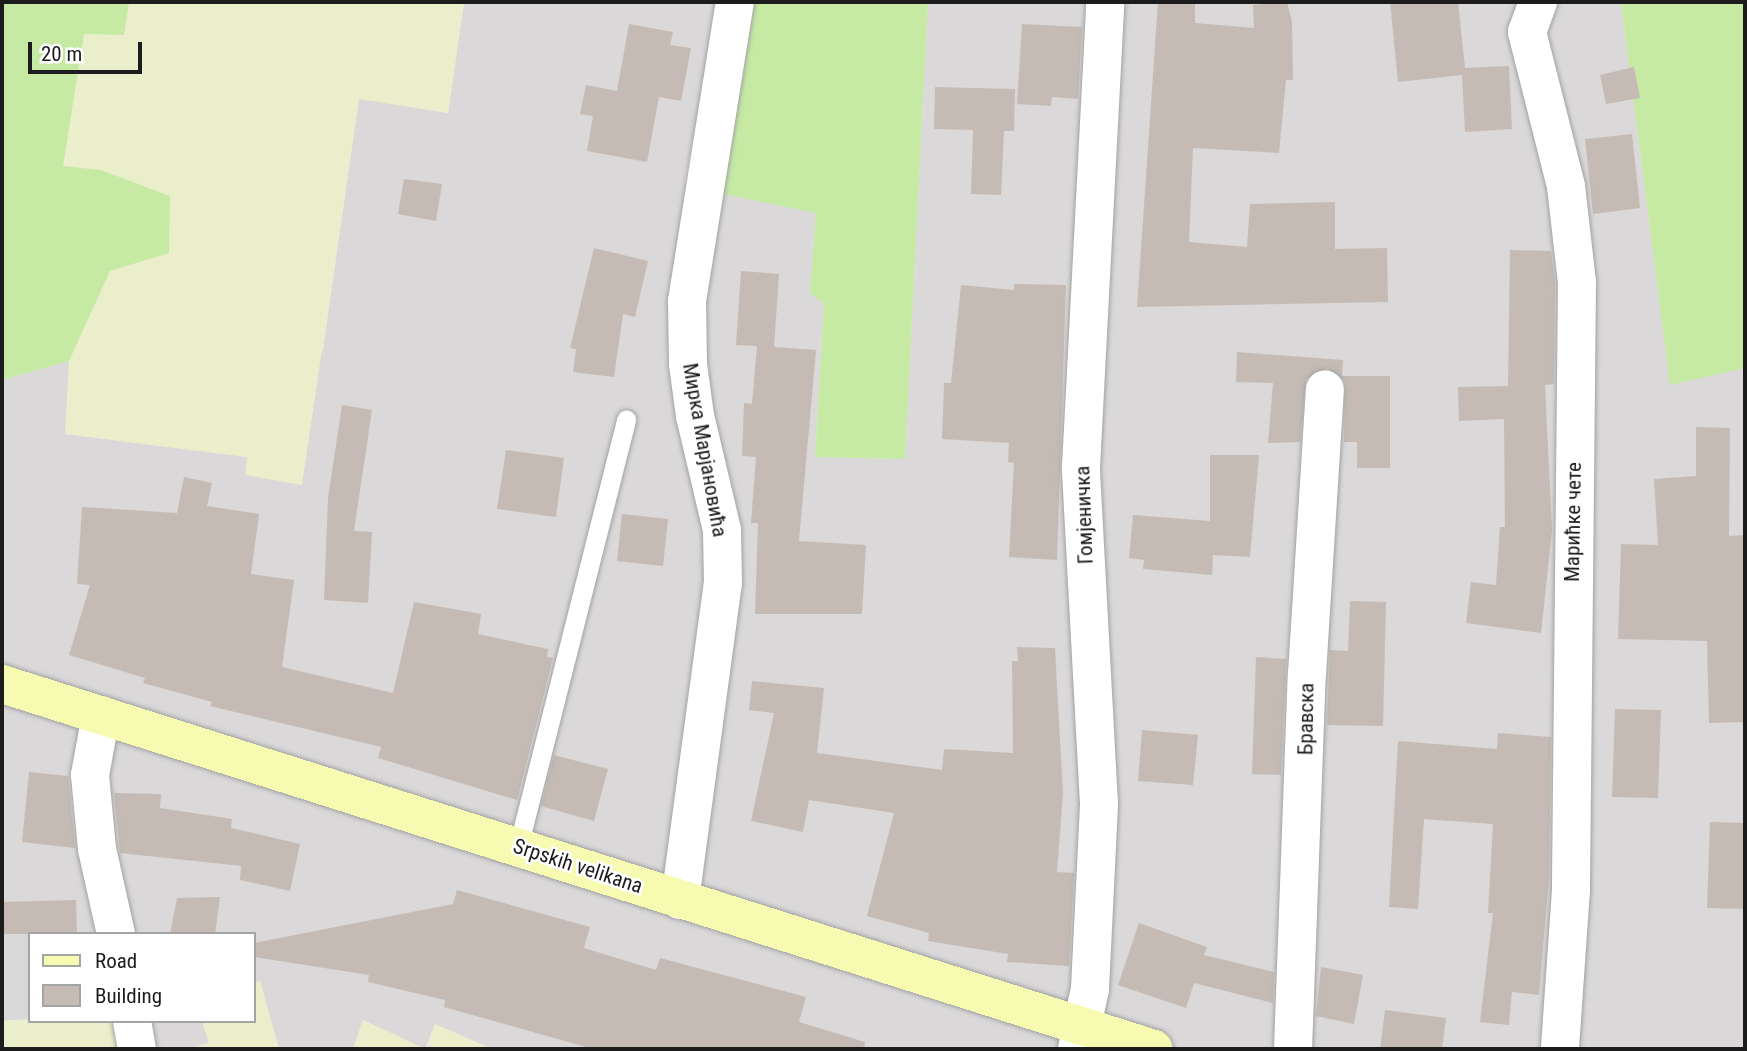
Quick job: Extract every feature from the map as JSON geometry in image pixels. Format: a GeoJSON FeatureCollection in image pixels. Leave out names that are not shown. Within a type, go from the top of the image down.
{"type":"FeatureCollection","features":[{"type":"Feature","properties":{"kind":"main road","name":"Srpskih velikana"},"geometry":{"type":"LineString","coordinates":[[2,684],[680,900],[1080,1038],[1154,1049]]}},
{"type":"Feature","properties":{"kind":"street","name":"Мирка Марјановића"},"geometry":{"type":"LineString","coordinates":[[680,900],[723,583],[722,530],[695,416],[688,364],[687,300],[735,2]]}},
{"type":"Feature","properties":{"kind":"street","name":"Гомјеничка"},"geometry":{"type":"LineString","coordinates":[[1080,1038],[1090,989],[1099,804],[1080,467],[1105,2]]}},
{"type":"Feature","properties":{"kind":"street","name":"Марићке чете"},"geometry":{"type":"LineString","coordinates":[[1538,2],[1527,32],[1566,186],[1577,282],[1571,890],[1560,1049]]}},
{"type":"Feature","properties":{"kind":"street","name":"Бравска"},"geometry":{"type":"LineString","coordinates":[[1293,1049],[1307,674],[1325,390]]}},
{"type":"Feature","properties":{"kind":"street"},"geometry":{"type":"LineString","coordinates":[[101,715],[90,775],[97,849],[116,932]]}},
{"type":"Feature","properties":{"kind":"street"},"geometry":{"type":"LineString","coordinates":[[132,1023],[137,1049]]}},
{"type":"Feature","properties":{"kind":"lane"},"geometry":{"type":"LineString","coordinates":[[518,847],[626,419]]}},
{"type":"Feature","properties":{"kind":"shaded area"},"geometry":{"type":"Polygon","coordinates":[[[464,2],[719,2],[684,182],[816,213],[810,293],[824,304],[815,457],[905,459],[928,2],[1621,2],[1670,384],[1745,368],[1745,1049],[492,1049],[435,1024],[425,1049],[363,1020],[353,1049],[279,1049],[260,982],[256,983],[256,932],[28,932],[28,1019],[2,1021],[2,380],[69,361],[66,434],[248,457],[245,476],[323,350],[359,98],[448,113],[464,2]]]}},
{"type":"Feature","properties":{"kind":"shaded area"},"geometry":{"type":"Polygon","coordinates":[[[148,1023],[203,1023],[209,1043],[188,1049],[155,1049],[148,1023]]]}},
{"type":"Feature","properties":{"kind":"green space"},"geometry":{"type":"Polygon","coordinates":[[[2,2],[129,2],[124,35],[84,34],[63,166],[101,170],[170,196],[169,253],[110,271],[69,361],[2,380],[2,2]]]}},
{"type":"Feature","properties":{"kind":"green space"},"geometry":{"type":"Polygon","coordinates":[[[129,2],[464,2],[448,113],[359,99],[302,485],[245,475],[247,457],[65,434],[69,361],[110,271],[169,252],[170,196],[101,170],[63,166],[84,34],[124,35],[129,2]]]}},
{"type":"Feature","properties":{"kind":"green space"},"geometry":{"type":"Polygon","coordinates":[[[744,2],[928,2],[905,459],[815,457],[824,304],[810,293],[816,213],[714,192],[744,2]]]}},
{"type":"Feature","properties":{"kind":"green space"},"geometry":{"type":"Polygon","coordinates":[[[1621,2],[1745,2],[1745,368],[1670,385],[1621,2]]]}},
{"type":"Feature","properties":{"kind":"green space"},"geometry":{"type":"Polygon","coordinates":[[[260,981],[279,1049],[188,1049],[209,1043],[203,1023],[256,1023],[256,982],[260,981]]]}},
{"type":"Feature","properties":{"kind":"green space"},"geometry":{"type":"Polygon","coordinates":[[[28,1019],[28,1023],[148,1023],[155,1049],[2,1049],[2,1021],[28,1019]]]}},
{"type":"Feature","properties":{"kind":"green space"},"geometry":{"type":"Polygon","coordinates":[[[363,1020],[425,1049],[353,1049],[363,1020]]]}},
{"type":"Feature","properties":{"kind":"green space"},"geometry":{"type":"Polygon","coordinates":[[[435,1024],[492,1049],[428,1049],[435,1024]]]}},
{"type":"Feature","properties":{"kind":"building"},"geometry":{"type":"Polygon","coordinates":[[[1158,2],[1195,2],[1195,23],[1254,28],[1253,5],[1287,2],[1292,22],[1293,80],[1286,80],[1279,153],[1193,148],[1189,242],[1247,247],[1250,204],[1335,202],[1335,249],[1387,248],[1388,302],[1137,307],[1158,2]]]}},
{"type":"Feature","properties":{"kind":"building"},"geometry":{"type":"Polygon","coordinates":[[[1390,2],[1458,2],[1465,68],[1509,66],[1512,129],[1465,132],[1462,75],[1398,82],[1390,2]]]}},
{"type":"Feature","properties":{"kind":"building"},"geometry":{"type":"Polygon","coordinates":[[[629,24],[673,32],[670,45],[691,48],[681,101],[659,97],[647,162],[587,151],[593,116],[580,114],[586,85],[617,91],[629,24]]]}},
{"type":"Feature","properties":{"kind":"building"},"geometry":{"type":"Polygon","coordinates":[[[1022,24],[1082,27],[1078,99],[1052,97],[1051,106],[1017,104],[1022,24]]]}},
{"type":"Feature","properties":{"kind":"building"},"geometry":{"type":"Polygon","coordinates":[[[1634,67],[1640,98],[1606,104],[1600,75],[1634,67]]]}},
{"type":"Feature","properties":{"kind":"building"},"geometry":{"type":"Polygon","coordinates":[[[935,87],[1015,89],[1014,131],[1004,131],[1001,195],[971,194],[973,130],[934,129],[935,87]]]}},
{"type":"Feature","properties":{"kind":"building"},"geometry":{"type":"Polygon","coordinates":[[[1632,134],[1640,208],[1593,214],[1585,139],[1632,134]]]}},
{"type":"Feature","properties":{"kind":"building"},"geometry":{"type":"Polygon","coordinates":[[[404,179],[442,184],[436,221],[398,214],[404,179]]]}},
{"type":"Feature","properties":{"kind":"building"},"geometry":{"type":"Polygon","coordinates":[[[594,248],[648,261],[635,317],[623,314],[614,377],[573,372],[576,349],[570,348],[594,248]]]}},
{"type":"Feature","properties":{"kind":"building"},"geometry":{"type":"Polygon","coordinates":[[[1510,250],[1551,251],[1555,283],[1554,384],[1545,385],[1552,530],[1541,633],[1466,623],[1471,582],[1496,585],[1500,527],[1505,527],[1504,419],[1459,421],[1458,387],[1508,386],[1510,250]]]}},
{"type":"Feature","properties":{"kind":"building"},"geometry":{"type":"Polygon","coordinates":[[[741,271],[779,274],[774,347],[816,350],[799,541],[866,545],[862,614],[755,614],[758,523],[751,523],[756,457],[742,456],[744,403],[752,404],[757,346],[736,345],[741,271]]]}},
{"type":"Feature","properties":{"kind":"building"},"geometry":{"type":"Polygon","coordinates":[[[1014,284],[1066,285],[1057,560],[1009,557],[1014,463],[1008,462],[1009,443],[942,439],[944,383],[951,383],[961,285],[1014,290],[1014,284]]]}},
{"type":"Feature","properties":{"kind":"building"},"geometry":{"type":"Polygon","coordinates":[[[1237,352],[1343,360],[1342,376],[1390,376],[1390,468],[1357,468],[1357,442],[1344,442],[1345,381],[1327,368],[1306,379],[1300,442],[1268,443],[1273,383],[1236,382],[1237,352]]]}},
{"type":"Feature","properties":{"kind":"building"},"geometry":{"type":"Polygon","coordinates":[[[342,405],[372,410],[354,531],[372,532],[368,603],[324,600],[328,498],[342,405]]]}},
{"type":"Feature","properties":{"kind":"building"},"geometry":{"type":"Polygon","coordinates":[[[1696,427],[1730,428],[1729,536],[1745,535],[1745,722],[1709,723],[1707,641],[1618,639],[1621,544],[1658,545],[1654,479],[1696,476],[1696,427]]]}},
{"type":"Feature","properties":{"kind":"building"},"geometry":{"type":"Polygon","coordinates":[[[506,450],[564,458],[556,517],[497,509],[506,450]]]}},
{"type":"Feature","properties":{"kind":"building"},"geometry":{"type":"Polygon","coordinates":[[[1210,455],[1259,455],[1250,557],[1213,555],[1212,575],[1143,569],[1144,560],[1129,558],[1133,515],[1210,521],[1210,455]]]}},
{"type":"Feature","properties":{"kind":"building"},"geometry":{"type":"Polygon","coordinates":[[[184,477],[212,483],[207,506],[259,514],[251,574],[294,580],[282,667],[393,693],[414,602],[481,614],[478,634],[548,649],[547,657],[553,658],[517,800],[378,758],[381,747],[210,706],[212,702],[143,683],[145,678],[69,655],[90,585],[77,584],[82,507],[177,513],[184,477]]]}},
{"type":"Feature","properties":{"kind":"building"},"geometry":{"type":"Polygon","coordinates":[[[622,514],[668,519],[663,566],[617,561],[622,514]]]}},
{"type":"Feature","properties":{"kind":"building"},"geometry":{"type":"Polygon","coordinates":[[[1350,601],[1386,602],[1383,726],[1327,725],[1330,650],[1348,651],[1350,601]]]}},
{"type":"Feature","properties":{"kind":"building"},"geometry":{"type":"Polygon","coordinates":[[[1017,647],[1055,648],[1063,793],[1057,872],[1074,873],[1069,966],[1007,962],[1008,954],[928,941],[929,933],[867,916],[894,813],[809,800],[803,832],[751,821],[774,713],[749,710],[752,681],[824,688],[817,753],[942,770],[944,749],[1013,753],[1012,661],[1018,661],[1017,647]]]}},
{"type":"Feature","properties":{"kind":"building"},"geometry":{"type":"Polygon","coordinates":[[[1256,657],[1286,659],[1281,775],[1252,774],[1256,657]]]}},
{"type":"Feature","properties":{"kind":"building"},"geometry":{"type":"Polygon","coordinates":[[[1615,709],[1661,710],[1658,798],[1612,797],[1615,709]]]}},
{"type":"Feature","properties":{"kind":"building"},"geometry":{"type":"Polygon","coordinates":[[[1142,730],[1198,735],[1193,785],[1138,781],[1142,730]]]}},
{"type":"Feature","properties":{"kind":"building"},"geometry":{"type":"Polygon","coordinates":[[[1498,733],[1551,737],[1549,877],[1539,995],[1512,992],[1509,1025],[1480,1022],[1493,913],[1488,913],[1493,824],[1424,819],[1418,909],[1389,907],[1398,741],[1497,749],[1498,733]]]}},
{"type":"Feature","properties":{"kind":"building"},"geometry":{"type":"Polygon","coordinates":[[[554,755],[608,769],[594,821],[541,806],[554,755]]]}},
{"type":"Feature","properties":{"kind":"building"},"geometry":{"type":"Polygon","coordinates":[[[29,772],[68,776],[75,848],[22,842],[29,772]]]}},
{"type":"Feature","properties":{"kind":"building"},"geometry":{"type":"Polygon","coordinates":[[[114,793],[161,794],[160,808],[232,819],[231,828],[300,844],[290,891],[240,880],[241,866],[120,853],[114,793]]]}},
{"type":"Feature","properties":{"kind":"building"},"geometry":{"type":"Polygon","coordinates":[[[1710,822],[1745,823],[1745,909],[1707,908],[1710,822]]]}},
{"type":"Feature","properties":{"kind":"building"},"geometry":{"type":"Polygon","coordinates":[[[457,890],[590,927],[584,948],[656,970],[660,958],[806,997],[799,1022],[865,1042],[864,1049],[593,1049],[444,1007],[445,1000],[368,982],[369,975],[256,957],[256,943],[453,904],[457,890]]]}},
{"type":"Feature","properties":{"kind":"building"},"geometry":{"type":"Polygon","coordinates":[[[220,897],[215,932],[170,932],[177,898],[220,897]]]}},
{"type":"Feature","properties":{"kind":"building"},"geometry":{"type":"Polygon","coordinates":[[[76,900],[77,932],[2,934],[2,902],[76,900]]]}},
{"type":"Feature","properties":{"kind":"building"},"geometry":{"type":"Polygon","coordinates":[[[1139,923],[1207,947],[1204,955],[1274,972],[1273,1003],[1194,983],[1186,1008],[1118,985],[1139,923]]]}},
{"type":"Feature","properties":{"kind":"building"},"geometry":{"type":"Polygon","coordinates":[[[1321,967],[1363,975],[1354,1024],[1316,1016],[1321,967]]]}},
{"type":"Feature","properties":{"kind":"building"},"geometry":{"type":"Polygon","coordinates":[[[1385,1010],[1446,1018],[1442,1049],[1380,1049],[1385,1010]]]}}]}
